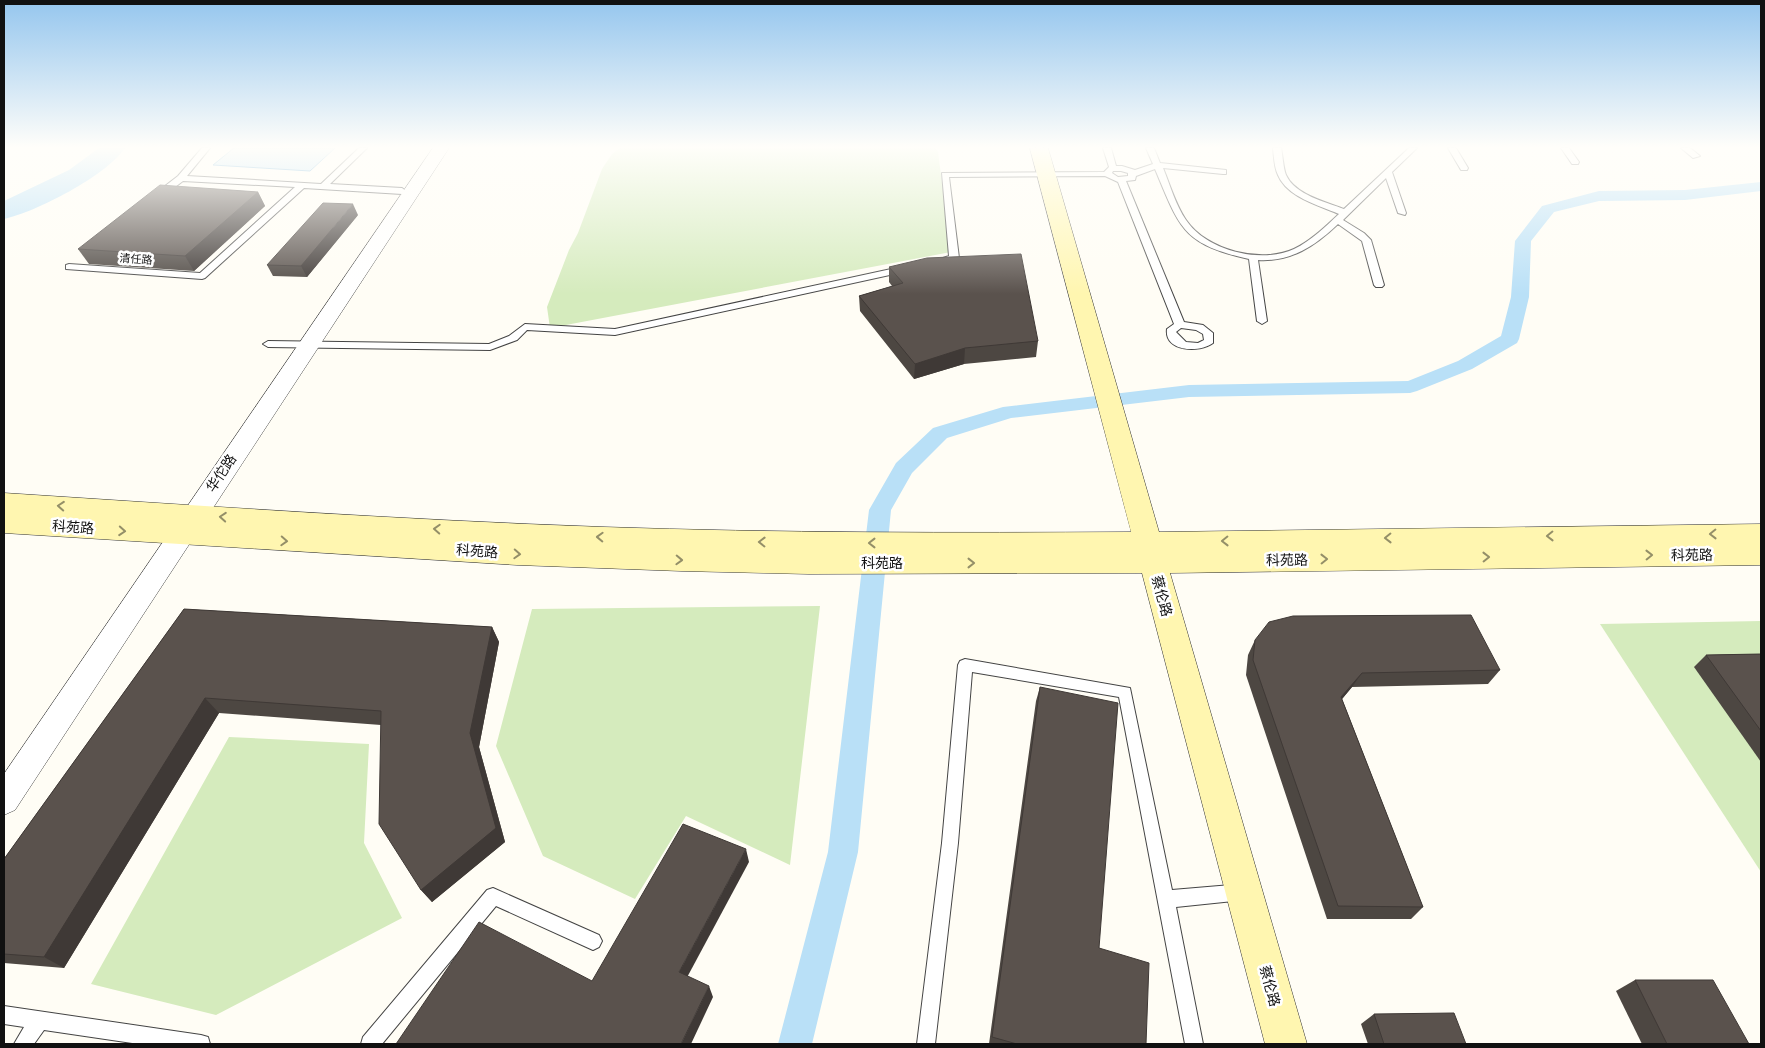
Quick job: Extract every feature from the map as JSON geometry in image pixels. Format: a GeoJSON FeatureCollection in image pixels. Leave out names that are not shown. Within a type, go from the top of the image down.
{"type":"FeatureCollection","features":[{"type":"Feature","properties":{"kind":"street","name":"华佗路"},"geometry":{"type":"LineString","coordinates":[[302,345],[398,197]]}},
{"type":"Feature","properties":{"kind":"street","name":"华佗路"},"geometry":{"type":"LineString","coordinates":[[4,772],[180,524],[302,345],[406,197]]}},
{"type":"Feature","properties":{"kind":"street","name":"蔡伦路"},"geometry":{"type":"LineString","coordinates":[[1052,197],[1286,1044]]}},
{"type":"Feature","properties":{"kind":"street","name":"科苑路"},"geometry":{"type":"LineString","coordinates":[[4,503],[180,524],[590,557],[810,553],[1150,552],[1761,554]]}},
{"type":"Feature","properties":{"kind":"street","name":"科苑路"},"geometry":{"type":"LineString","coordinates":[[4,523],[180,524]]}},
{"type":"Feature","properties":{"kind":"street","name":"华佗路"},"geometry":{"type":"LineString","coordinates":[[4,800],[180,524]]}},
{"type":"Feature","properties":{"kind":"street","name":"科苑路"},"geometry":{"type":"LineString","coordinates":[[1150,552],[1761,534]]}},
{"type":"Feature","properties":{"kind":"lane"},"geometry":{"type":"LineString","coordinates":[[151,202],[157,197]]}},
{"type":"Feature","properties":{"kind":"lane","name":"清任路"},"geometry":{"type":"LineString","coordinates":[[84,255],[69,267],[202,276],[289,197]]}},
{"type":"Feature","properties":{"kind":"lane"},"geometry":{"type":"LineString","coordinates":[[268,344],[490,347],[513,338],[525,327],[615,332],[954,258],[947,197]]}},
{"type":"Feature","properties":{"kind":"lane"},"geometry":{"type":"LineString","coordinates":[[1128,197],[1180,325]]}},
{"type":"Feature","properties":{"kind":"lane"},"geometry":{"type":"LineString","coordinates":[[1171,197],[1186,227],[1207,243],[1241,255],[1253,257],[1274,257],[1306,247],[1361,197]]}},
{"type":"Feature","properties":{"kind":"lane"},"geometry":{"type":"LineString","coordinates":[[1309,197],[1345,212]]}},
{"type":"Feature","properties":{"kind":"lane"},"geometry":{"type":"LineString","coordinates":[[1397,197],[1402,213]]}},
{"type":"Feature","properties":{"kind":"lane"},"geometry":{"type":"LineString","coordinates":[[1337,220],[1366,240],[1379,285]]}},
{"type":"Feature","properties":{"kind":"lane"},"geometry":{"type":"LineString","coordinates":[[1253,257],[1262,321]]}},
{"type":"Feature","properties":{"kind":"lane"},"geometry":{"type":"LineString","coordinates":[[926,1044],[950,843],[965,665],[1125,692],[1194,1044]]}},
{"type":"Feature","properties":{"kind":"lane"},"geometry":{"type":"LineString","coordinates":[[1166,898],[1244,892]]}},
{"type":"Feature","properties":{"kind":"lane"},"geometry":{"type":"LineString","coordinates":[[370,1044],[493,896],[593,942]]}},
{"type":"Feature","properties":{"kind":"lane"},"geometry":{"type":"LineString","coordinates":[[4,1015],[201,1044]]}},
{"type":"Feature","properties":{"kind":"lane"},"geometry":{"type":"LineString","coordinates":[[23,1044],[40,1020]]}},
{"type":"Feature","properties":{"kind":"green space"},"geometry":{"type":"Polygon","coordinates":[[[592,197],[944,197],[951,252],[550,328],[547,307],[569,250],[578,233],[592,197]]]}},
{"type":"Feature","properties":{"kind":"green space"},"geometry":{"type":"Polygon","coordinates":[[[820,606],[790,865],[686,816],[635,899],[543,856],[496,746],[532,609],[820,606]]]}},
{"type":"Feature","properties":{"kind":"green space"},"geometry":{"type":"Polygon","coordinates":[[[1761,621],[1761,872],[1600,624],[1761,621]]]}},
{"type":"Feature","properties":{"kind":"green space"},"geometry":{"type":"Polygon","coordinates":[[[229,737],[369,744],[364,843],[402,918],[216,1015],[91,984],[229,737]]]}},
{"type":"Feature","properties":{"kind":"building"},"geometry":{"type":"Polygon","coordinates":[[[145,197],[252,197],[185,256],[78,249],[145,197]]]}},
{"type":"Feature","properties":{"kind":"building"},"geometry":{"type":"Polygon","coordinates":[[[323,203],[353,204],[301,266],[267,265],[323,203]]]}},
{"type":"Feature","properties":{"kind":"building"},"geometry":{"type":"Polygon","coordinates":[[[1021,254],[1038,341],[965,348],[915,364],[859,296],[903,283],[889,267],[927,258],[1021,254]]]}},
{"type":"Feature","properties":{"kind":"building"},"geometry":{"type":"Polygon","coordinates":[[[184,609],[492,627],[470,733],[496,828],[421,890],[379,824],[381,711],[205,698],[44,957],[4,954],[4,859],[184,609]]]}},
{"type":"Feature","properties":{"kind":"building"},"geometry":{"type":"Polygon","coordinates":[[[1471,615],[1500,670],[1362,673],[1341,697],[1423,907],[1338,906],[1253,660],[1255,640],[1269,622],[1293,616],[1471,615]]]}},
{"type":"Feature","properties":{"kind":"building"},"geometry":{"type":"Polygon","coordinates":[[[1761,654],[1761,731],[1706,655],[1761,654]]]}},
{"type":"Feature","properties":{"kind":"building"},"geometry":{"type":"Polygon","coordinates":[[[1040,687],[1118,703],[1099,948],[1149,963],[1146,1044],[1017,1044],[992,1037],[1040,687]]]}},
{"type":"Feature","properties":{"kind":"building"},"geometry":{"type":"Polygon","coordinates":[[[683,824],[746,849],[679,972],[709,986],[681,1044],[396,1044],[479,922],[592,981],[683,824]]]}},
{"type":"Feature","properties":{"kind":"building"},"geometry":{"type":"Polygon","coordinates":[[[1635,980],[1713,980],[1749,1044],[1667,1044],[1635,980]]]}},
{"type":"Feature","properties":{"kind":"building"},"geometry":{"type":"Polygon","coordinates":[[[1454,1013],[1466,1044],[1384,1044],[1374,1014],[1454,1013]]]}},
{"type":"Feature","properties":{"kind":"waterway"},"geometry":{"type":"LineString","coordinates":[[4,211],[36,197]]}},
{"type":"Feature","properties":{"kind":"waterway"},"geometry":{"type":"LineString","coordinates":[[795,1044],[843,852],[880,510],[904,468],[940,433],[1010,412],[1189,391],[1410,387],[1465,365],[1510,339],[1520,297],[1523,241],[1548,209],[1595,197]]}}]}
